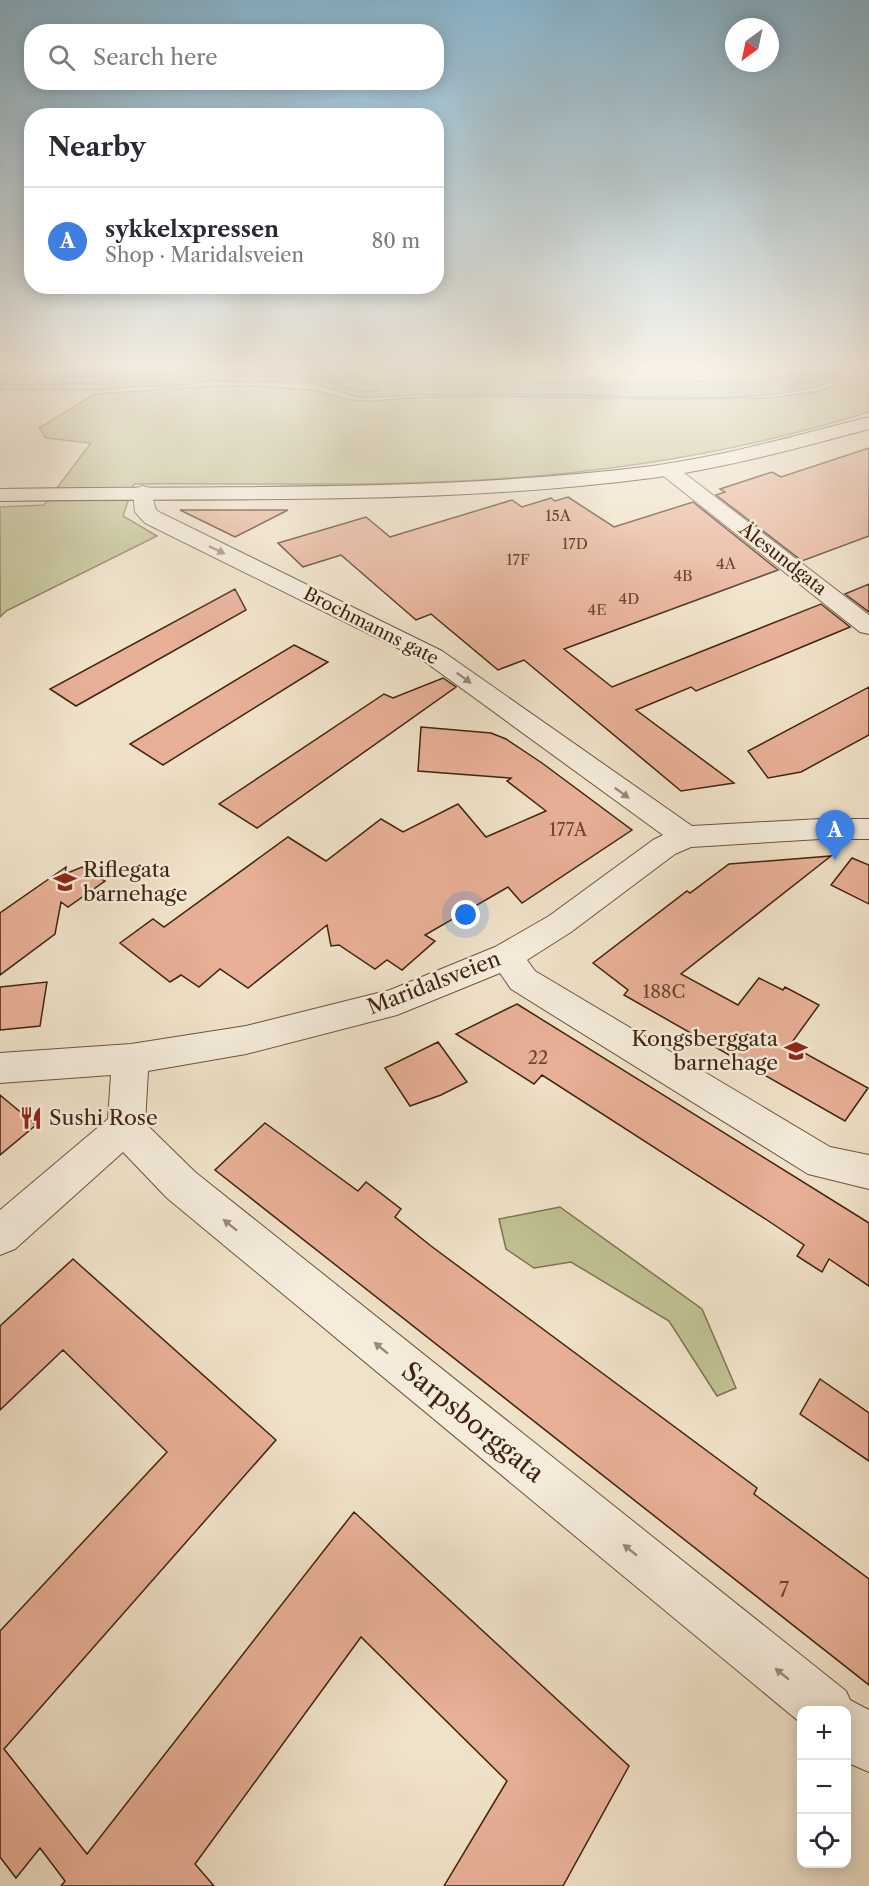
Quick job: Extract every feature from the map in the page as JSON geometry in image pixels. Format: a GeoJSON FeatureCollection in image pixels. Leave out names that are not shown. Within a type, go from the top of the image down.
{"type":"FeatureCollection","features":[{"type":"Feature","properties":{"kind":"street"},"geometry":{"type":"LineString","coordinates":[[0,495],[452,490],[552,484],[668,470],[732,458]]}},
{"type":"Feature","properties":{"kind":"street","name":"Ålesundgata"},"geometry":{"type":"LineString","coordinates":[[668,470],[869,627]]}},
{"type":"Feature","properties":{"kind":"street","name":"Brochmanns gate"},"geometry":{"type":"LineString","coordinates":[[143,492],[146,512],[153,518],[433,656],[686,837]]}},
{"type":"Feature","properties":{"kind":"street","name":"Maridalsveien"},"geometry":{"type":"LineString","coordinates":[[0,1068],[131,1059],[246,1040],[397,1002],[507,956],[561,924],[664,847],[686,837],[820,829],[869,829]]}},
{"type":"Feature","properties":{"kind":"street"},"geometry":{"type":"LineString","coordinates":[[507,956],[523,980],[822,1162],[869,1172]]}},
{"type":"Feature","properties":{"kind":"street"},"geometry":{"type":"LineString","coordinates":[[0,1236],[126,1126],[131,1059]]}},
{"type":"Feature","properties":{"kind":"street","name":"Sarpsborggata"},"geometry":{"type":"LineString","coordinates":[[126,1126],[136,1142],[181,1185],[822,1706]]}},
{"type":"Feature","properties":{"kind":"street"},"geometry":{"type":"LineString","coordinates":[[851,1730],[869,1745]]}},
{"type":"Feature","properties":{"kind":"green space"},"geometry":{"type":"Polygon","coordinates":[[[80,458],[677,458],[591,470],[496,479],[360,484],[134,484],[123,516],[157,536],[6,611],[0,617],[0,507],[44,505],[80,458]]]}},
{"type":"Feature","properties":{"kind":"green space"},"geometry":{"type":"Polygon","coordinates":[[[560,1207],[702,1309],[736,1388],[717,1396],[669,1321],[571,1262],[534,1268],[506,1249],[499,1219],[560,1207]]]}},
{"type":"Feature","properties":{"kind":"building"},"geometry":{"type":"Polygon","coordinates":[[[839,458],[869,458],[869,536],[802,561],[716,495],[725,492],[720,489],[772,472],[781,477],[839,458]]]}},
{"type":"Feature","properties":{"kind":"building"},"geometry":{"type":"Polygon","coordinates":[[[568,497],[614,527],[693,502],[778,570],[564,649],[612,687],[821,604],[850,627],[696,691],[691,687],[636,710],[734,783],[681,791],[524,660],[498,670],[431,614],[416,620],[341,555],[303,567],[278,543],[366,517],[390,537],[512,500],[522,507],[551,498],[555,501],[568,497]]]}},
{"type":"Feature","properties":{"kind":"building"},"geometry":{"type":"Polygon","coordinates":[[[180,510],[288,510],[235,537],[180,510]]]}},
{"type":"Feature","properties":{"kind":"building"},"geometry":{"type":"Polygon","coordinates":[[[869,584],[869,612],[845,594],[869,584]]]}},
{"type":"Feature","properties":{"kind":"building"},"geometry":{"type":"Polygon","coordinates":[[[235,589],[246,610],[76,706],[50,689],[235,589]]]}},
{"type":"Feature","properties":{"kind":"building"},"geometry":{"type":"Polygon","coordinates":[[[294,645],[328,662],[163,765],[130,744],[294,645]]]}},
{"type":"Feature","properties":{"kind":"building"},"geometry":{"type":"Polygon","coordinates":[[[443,678],[456,687],[257,828],[219,804],[384,694],[393,698],[443,678]]]}},
{"type":"Feature","properties":{"kind":"building"},"geometry":{"type":"Polygon","coordinates":[[[869,687],[869,735],[801,772],[768,778],[748,751],[869,687]]]}},
{"type":"Feature","properties":{"kind":"building"},"geometry":{"type":"Polygon","coordinates":[[[421,727],[491,733],[506,739],[632,830],[522,903],[508,887],[425,935],[435,941],[402,970],[387,960],[375,969],[339,945],[331,946],[327,925],[248,988],[220,969],[199,987],[181,975],[170,982],[120,943],[153,919],[164,927],[288,837],[326,861],[381,819],[403,832],[458,804],[486,837],[546,811],[507,781],[511,778],[418,771],[421,727]]]}},
{"type":"Feature","properties":{"kind":"building"},"geometry":{"type":"Polygon","coordinates":[[[831,856],[681,974],[738,1005],[759,978],[783,990],[785,987],[819,1005],[790,1045],[868,1088],[845,1121],[624,995],[628,990],[593,963],[687,891],[690,893],[729,864],[831,856]]]}},
{"type":"Feature","properties":{"kind":"building"},"geometry":{"type":"Polygon","coordinates":[[[852,858],[869,865],[869,904],[831,885],[852,858]]]}},
{"type":"Feature","properties":{"kind":"building"},"geometry":{"type":"Polygon","coordinates":[[[66,867],[65,874],[82,867],[105,881],[68,907],[61,902],[55,934],[0,975],[0,913],[66,867]]]}},
{"type":"Feature","properties":{"kind":"building"},"geometry":{"type":"Polygon","coordinates":[[[47,982],[40,1026],[0,1030],[0,987],[47,982]]]}},
{"type":"Feature","properties":{"kind":"building"},"geometry":{"type":"Polygon","coordinates":[[[517,1004],[869,1223],[869,1286],[829,1259],[822,1272],[797,1256],[804,1245],[767,1220],[542,1075],[534,1084],[456,1034],[517,1004]]]}},
{"type":"Feature","properties":{"kind":"building"},"geometry":{"type":"Polygon","coordinates":[[[438,1042],[467,1082],[441,1095],[410,1106],[385,1068],[438,1042]]]}},
{"type":"Feature","properties":{"kind":"building"},"geometry":{"type":"Polygon","coordinates":[[[0,1095],[36,1125],[0,1155],[0,1095]]]}},
{"type":"Feature","properties":{"kind":"building"},"geometry":{"type":"Polygon","coordinates":[[[265,1123],[358,1191],[366,1182],[401,1209],[395,1217],[431,1246],[757,1488],[754,1494],[869,1579],[869,1685],[215,1170],[265,1123]]]}},
{"type":"Feature","properties":{"kind":"building"},"geometry":{"type":"Polygon","coordinates":[[[73,1259],[276,1440],[4,1749],[87,1854],[354,1512],[629,1766],[563,1886],[444,1886],[507,1781],[361,1637],[195,1864],[214,1886],[61,1886],[65,1881],[40,1848],[16,1878],[0,1857],[0,1631],[167,1452],[63,1350],[0,1410],[0,1326],[73,1259]]]}},
{"type":"Feature","properties":{"kind":"building"},"geometry":{"type":"Polygon","coordinates":[[[820,1379],[869,1413],[869,1461],[800,1414],[820,1379]]]}},
{"type":"Feature","properties":{"kind":"place","name":"sykkelxpressen"},"geometry":{"type":"Point","coordinates":[835,860]}},
{"type":"Feature","properties":{"kind":"place","name":"Riflegata barnehage"},"geometry":{"type":"Point","coordinates":[65,882]}},
{"type":"Feature","properties":{"kind":"place","name":"Kongsberggata barnehage"},"geometry":{"type":"Point","coordinates":[796,1051]}},
{"type":"Feature","properties":{"kind":"place","name":"Sushi Rose"},"geometry":{"type":"Point","coordinates":[31,1118]}}]}
